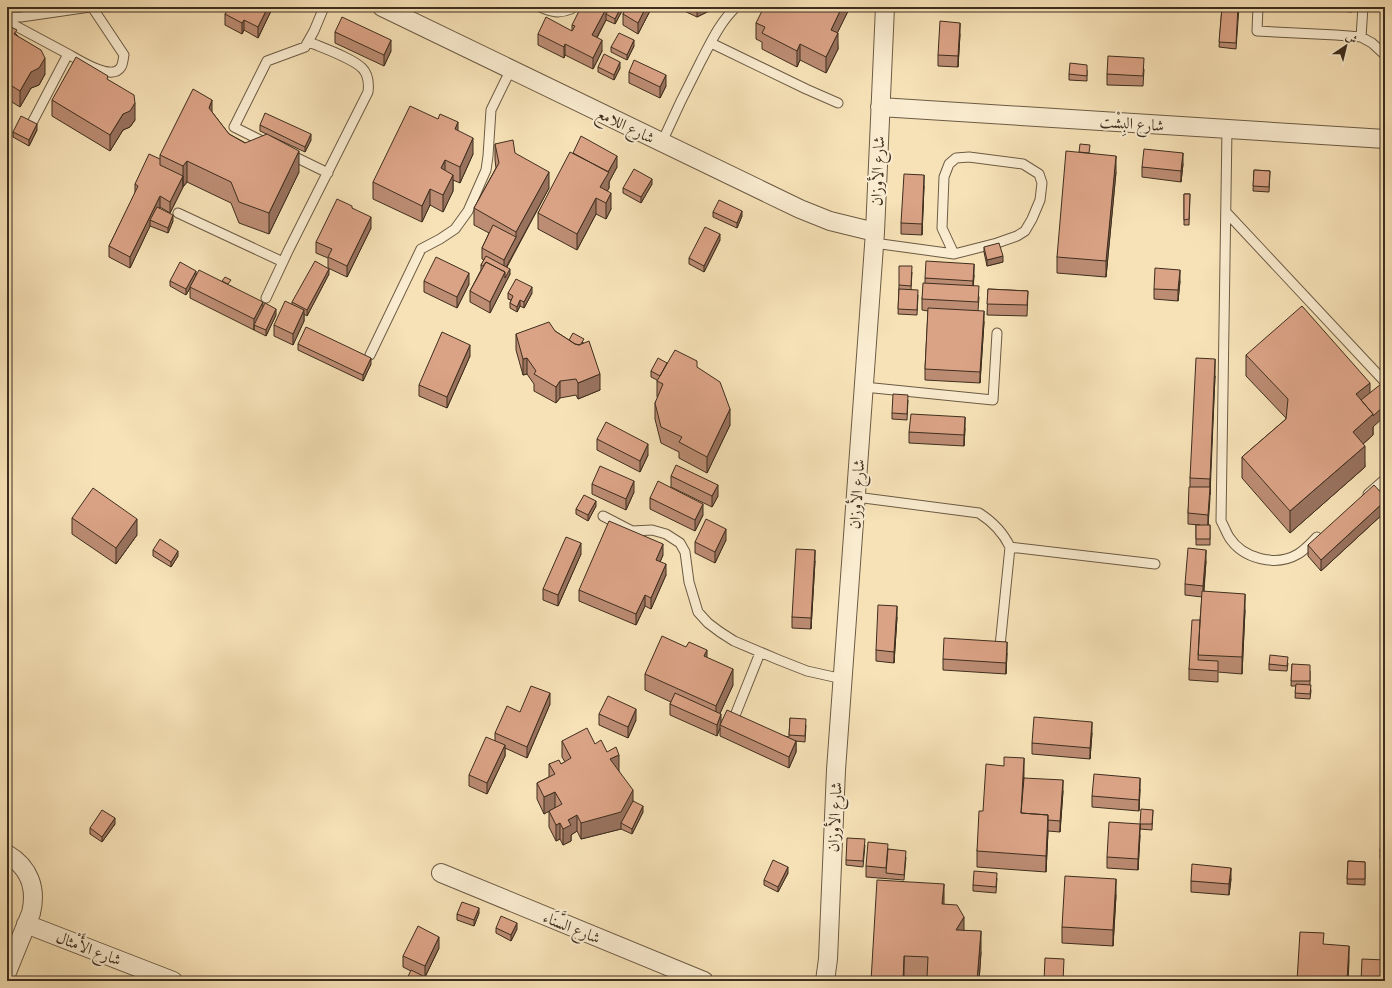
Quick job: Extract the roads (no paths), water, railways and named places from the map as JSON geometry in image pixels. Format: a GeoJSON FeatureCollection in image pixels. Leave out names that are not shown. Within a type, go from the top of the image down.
{"type":"FeatureCollection","features":[{"type":"Feature","properties":{"kind":"street","name":"شارع اللامع"},"geometry":{"type":"LineString","coordinates":[[382,7],[800,209],[875,238]]}},
{"type":"Feature","properties":{"kind":"street","name":"شارع الأوزان"},"geometry":{"type":"LineString","coordinates":[[825,981],[828,959],[836,770],[875,238],[885,7]]}},
{"type":"Feature","properties":{"kind":"street","name":"شارع البِشْت"},"geometry":{"type":"LineString","coordinates":[[880,106],[1385,139]]}},
{"type":"Feature","properties":{"kind":"street"},"geometry":{"type":"LineString","coordinates":[[7,854],[23,867],[32,885],[33,904],[7,972]]}},
{"type":"Feature","properties":{"kind":"street","name":"شارع السَّنَاء"},"geometry":{"type":"LineString","coordinates":[[441,873],[704,981]]}},
{"type":"Feature","properties":{"kind":"street","name":"شارع الأَمْثال"},"geometry":{"type":"LineString","coordinates":[[26,924],[173,981]]}},
{"type":"Feature","properties":{"kind":"lane"},"geometry":{"type":"LineString","coordinates":[[91,7],[124,55],[121,67],[114,73],[106,73],[14,25],[9,16],[91,7]]}},
{"type":"Feature","properties":{"kind":"lane"},"geometry":{"type":"LineString","coordinates":[[324,7],[309,42],[305,47],[267,61],[234,127],[328,173]]}},
{"type":"Feature","properties":{"kind":"lane"},"geometry":{"type":"LineString","coordinates":[[540,7],[552,12],[563,12],[571,9],[572,7]]}},
{"type":"Feature","properties":{"kind":"lane"},"geometry":{"type":"LineString","coordinates":[[662,142],[677,106],[711,43],[727,16],[736,7]]}},
{"type":"Feature","properties":{"kind":"lane"},"geometry":{"type":"LineString","coordinates":[[1258,7],[1257,31],[1336,35],[1361,38],[1372,43],[1385,54]]}},
{"type":"Feature","properties":{"kind":"lane"},"geometry":{"type":"LineString","coordinates":[[1361,38],[1363,7]]}},
{"type":"Feature","properties":{"kind":"lane"},"geometry":{"type":"LineString","coordinates":[[266,298],[368,92],[369,85],[363,68],[354,62],[309,42]]}},
{"type":"Feature","properties":{"kind":"lane"},"geometry":{"type":"LineString","coordinates":[[711,43],[838,103]]}},
{"type":"Feature","properties":{"kind":"lane"},"geometry":{"type":"LineString","coordinates":[[33,121],[68,54]]}},
{"type":"Feature","properties":{"kind":"lane"},"geometry":{"type":"LineString","coordinates":[[370,355],[421,248],[440,239],[455,229],[468,211],[486,170],[491,110],[511,69]]}},
{"type":"Feature","properties":{"kind":"lane"},"geometry":{"type":"LineString","coordinates":[[1227,129],[1221,521],[1229,538],[1243,552],[1260,559],[1280,560],[1298,554],[1327,529]]}},
{"type":"Feature","properties":{"kind":"lane"},"geometry":{"type":"LineString","coordinates":[[875,238],[954,254],[997,243],[1017,236],[1025,231],[1040,200],[1042,183],[1039,174],[1023,164],[969,157],[956,158],[949,164],[944,177],[942,228],[954,254]]}},
{"type":"Feature","properties":{"kind":"lane"},"geometry":{"type":"LineString","coordinates":[[1226,212],[1385,382]]}},
{"type":"Feature","properties":{"kind":"lane"},"geometry":{"type":"LineString","coordinates":[[178,213],[283,262]]}},
{"type":"Feature","properties":{"kind":"lane"},"geometry":{"type":"LineString","coordinates":[[864,387],[993,400],[997,333]]}},
{"type":"Feature","properties":{"kind":"lane"},"geometry":{"type":"LineString","coordinates":[[1362,499],[1385,479]]}},
{"type":"Feature","properties":{"kind":"lane"},"geometry":{"type":"LineString","coordinates":[[856,497],[979,513],[988,518],[997,527],[1010,547],[1000,646]]}},
{"type":"Feature","properties":{"kind":"lane"},"geometry":{"type":"LineString","coordinates":[[603,516],[632,531],[652,530],[666,534],[680,543],[685,552],[689,582],[698,612],[708,623],[720,632],[734,641],[807,671],[843,680]]}},
{"type":"Feature","properties":{"kind":"lane"},"geometry":{"type":"LineString","coordinates":[[1010,547],[1155,564]]}},
{"type":"Feature","properties":{"kind":"lane"},"geometry":{"type":"LineString","coordinates":[[734,718],[760,652]]}}]}
